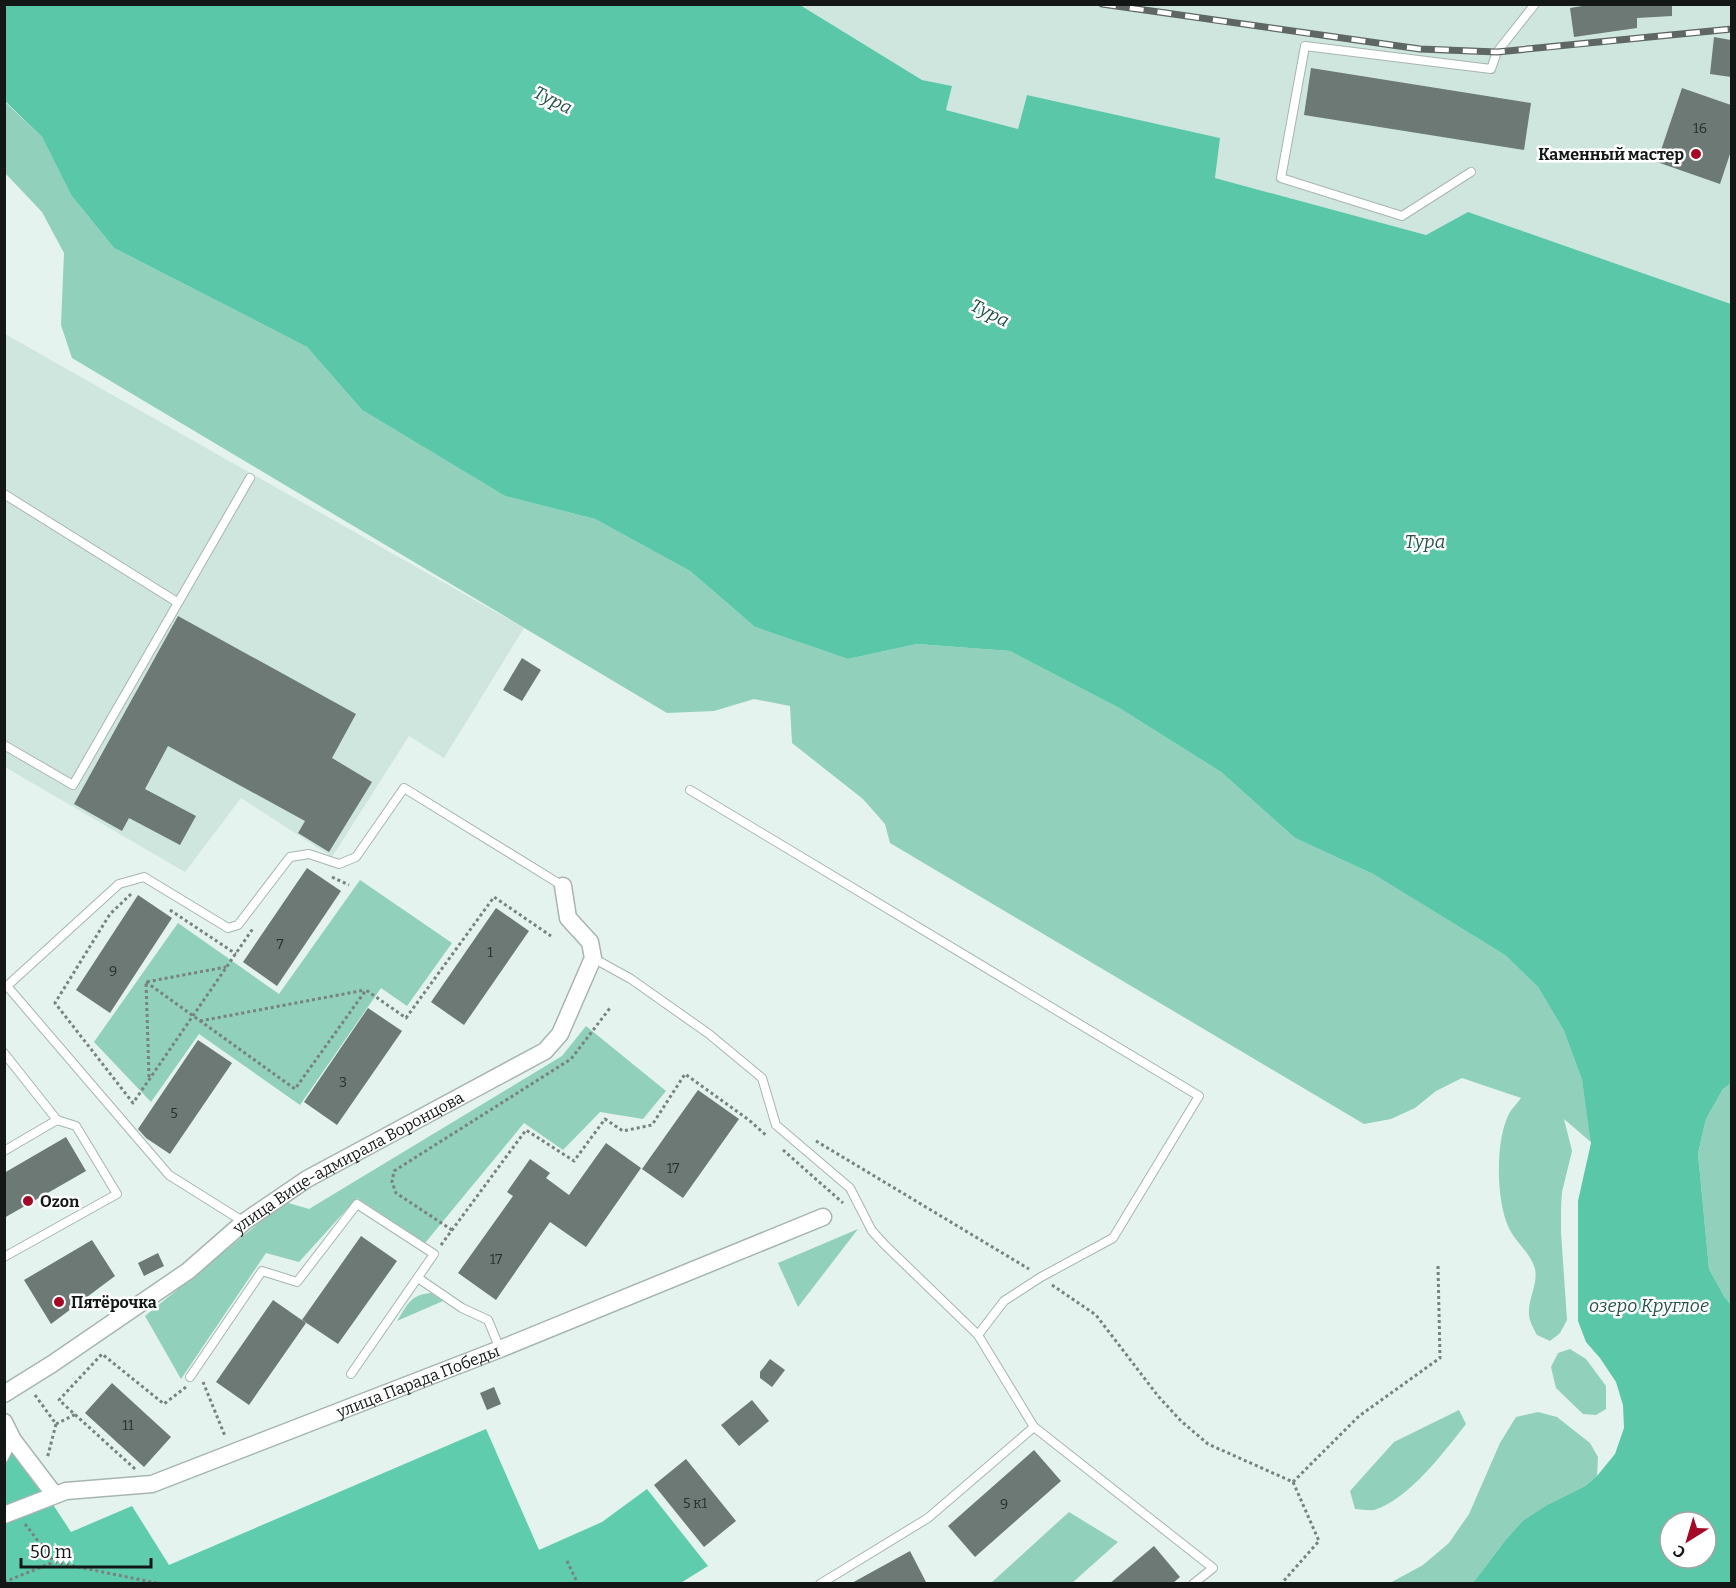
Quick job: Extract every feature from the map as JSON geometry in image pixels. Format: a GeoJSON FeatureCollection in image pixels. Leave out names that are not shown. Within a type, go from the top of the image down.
{"type":"FeatureCollection","features":[{"type":"Feature","properties":{"kind":"street"},"geometry":{"type":"LineString","coordinates":[[562,886],[568,918],[590,942],[593,958]]}},
{"type":"Feature","properties":{"kind":"street","name":"улица Вице-адмирала Воронцова"},"geometry":{"type":"LineString","coordinates":[[4,1394],[188,1271],[244,1222],[308,1179],[545,1051],[560,1034],[593,958]]}},
{"type":"Feature","properties":{"kind":"street","name":"улица Парада Победы"},"geometry":{"type":"LineString","coordinates":[[9,1513],[66,1491],[152,1484],[500,1349],[823,1216]]}},
{"type":"Feature","properties":{"kind":"street"},"geometry":{"type":"LineString","coordinates":[[4,1422],[13,1440],[54,1494]]}},
{"type":"Feature","properties":{"kind":"lane"},"geometry":{"type":"LineString","coordinates":[[1472,172],[1402,216],[1281,178],[1305,46],[1491,69],[1497,52],[1535,4]]}},
{"type":"Feature","properties":{"kind":"lane"},"geometry":{"type":"LineString","coordinates":[[4,745],[73,785],[250,478]]}},
{"type":"Feature","properties":{"kind":"lane"},"geometry":{"type":"LineString","coordinates":[[4,494],[177,602]]}},
{"type":"Feature","properties":{"kind":"lane"},"geometry":{"type":"LineString","coordinates":[[244,1222],[170,1175],[7,986],[119,884],[135,879],[144,877],[228,928],[238,926],[290,857],[309,854],[339,864],[356,857],[404,788],[562,886]]}},
{"type":"Feature","properties":{"kind":"lane"},"geometry":{"type":"LineString","coordinates":[[690,790],[1199,1096],[1113,1238],[1041,1277],[1004,1301],[978,1335]]}},
{"type":"Feature","properties":{"kind":"lane"},"geometry":{"type":"LineString","coordinates":[[593,958],[632,978],[709,1034],[762,1078],[776,1125],[850,1188],[872,1231],[978,1335],[1034,1427],[1213,1568],[1193,1584]]}},
{"type":"Feature","properties":{"kind":"lane"},"geometry":{"type":"LineString","coordinates":[[4,1053],[57,1120],[76,1126],[117,1194],[4,1257]]}},
{"type":"Feature","properties":{"kind":"lane"},"geometry":{"type":"LineString","coordinates":[[4,1151],[57,1120]]}},
{"type":"Feature","properties":{"kind":"lane"},"geometry":{"type":"LineString","coordinates":[[191,1380],[261,1271],[297,1282],[357,1204],[434,1254],[351,1374]]}},
{"type":"Feature","properties":{"kind":"lane"},"geometry":{"type":"LineString","coordinates":[[418,1278],[462,1308],[488,1320],[500,1349]]}},
{"type":"Feature","properties":{"kind":"lane"},"geometry":{"type":"LineString","coordinates":[[820,1584],[928,1518],[1034,1427]]}},
{"type":"Feature","properties":{"kind":"lane"},"geometry":{"type":"LineString","coordinates":[[4,1458],[13,1440]]}},
{"type":"Feature","properties":{"kind":"path"},"geometry":{"type":"LineString","coordinates":[[330,876],[349,885]]}},
{"type":"Feature","properties":{"kind":"path"},"geometry":{"type":"LineString","coordinates":[[137,888],[110,914],[55,1003],[133,1103],[255,926]]}},
{"type":"Feature","properties":{"kind":"path"},"geometry":{"type":"LineString","coordinates":[[200,1021],[366,990],[406,1018],[494,897],[551,936]]}},
{"type":"Feature","properties":{"kind":"path"},"geometry":{"type":"LineString","coordinates":[[167,908],[236,954]]}},
{"type":"Feature","properties":{"kind":"path"},"geometry":{"type":"LineString","coordinates":[[146,982],[226,967]]}},
{"type":"Feature","properties":{"kind":"path"},"geometry":{"type":"LineString","coordinates":[[146,982],[149,1079]]}},
{"type":"Feature","properties":{"kind":"path"},"geometry":{"type":"LineString","coordinates":[[146,982],[295,1089],[366,990]]}},
{"type":"Feature","properties":{"kind":"path"},"geometry":{"type":"LineString","coordinates":[[452,1230],[396,1192],[392,1182],[394,1171],[571,1059],[610,1008]]}},
{"type":"Feature","properties":{"kind":"path"},"geometry":{"type":"LineString","coordinates":[[434,1254],[526,1130],[574,1161],[605,1119],[623,1131],[652,1125],[685,1074],[749,1120],[846,1206]]}},
{"type":"Feature","properties":{"kind":"path"},"geometry":{"type":"LineString","coordinates":[[816,1140],[1041,1277],[1096,1315],[1158,1396],[1208,1444],[1293,1482],[1319,1541],[1281,1584]]}},
{"type":"Feature","properties":{"kind":"path"},"geometry":{"type":"LineString","coordinates":[[1293,1482],[1359,1416],[1440,1358],[1438,1266]]}},
{"type":"Feature","properties":{"kind":"path"},"geometry":{"type":"LineString","coordinates":[[152,1484],[59,1400],[102,1353],[164,1404],[191,1380]]}},
{"type":"Feature","properties":{"kind":"path"},"geometry":{"type":"LineString","coordinates":[[200,1376],[225,1436]]}},
{"type":"Feature","properties":{"kind":"path"},"geometry":{"type":"LineString","coordinates":[[25,1381],[56,1424]]}},
{"type":"Feature","properties":{"kind":"path"},"geometry":{"type":"LineString","coordinates":[[42,1478],[56,1424],[76,1414]]}},
{"type":"Feature","properties":{"kind":"path"},"geometry":{"type":"LineString","coordinates":[[9,1513],[54,1562]]}},
{"type":"Feature","properties":{"kind":"path"},"geometry":{"type":"LineString","coordinates":[[567,1561],[578,1584]]}},
{"type":"Feature","properties":{"kind":"path"},"geometry":{"type":"LineString","coordinates":[[4,1582],[54,1562],[161,1584]]}},
{"type":"Feature","properties":{"kind":"shaded area"},"geometry":{"type":"Polygon","coordinates":[[[800,5],[1731,5],[1731,304],[1468,212],[1426,235],[1215,178],[1220,138],[1027,95],[1018,129],[946,110],[951,86],[922,80],[800,5]]]}},
{"type":"Feature","properties":{"kind":"shaded area"},"geometry":{"type":"Polygon","coordinates":[[[4,101],[42,137],[71,195],[114,248],[307,347],[362,410],[505,496],[595,519],[690,571],[755,627],[848,659],[917,644],[1010,651],[1121,709],[1221,772],[1295,838],[1373,874],[1505,955],[1538,987],[1564,1031],[1582,1080],[1592,1143],[1564,1119],[1572,1151],[1562,1192],[1561,1207],[1567,1320],[1560,1333],[1550,1341],[1537,1335],[1532,1325],[1529,1308],[1536,1275],[1535,1269],[1508,1226],[1501,1200],[1499,1169],[1502,1137],[1510,1112],[1521,1098],[1462,1078],[1436,1091],[1415,1108],[1391,1119],[1364,1124],[890,843],[885,824],[863,799],[792,743],[790,706],[754,699],[714,711],[667,713],[72,358],[61,325],[64,253],[42,212],[5,173],[4,101]]]}},
{"type":"Feature","properties":{"kind":"shaded area"},"geometry":{"type":"Polygon","coordinates":[[[5,334],[524,628],[444,758],[409,736],[332,857],[241,798],[185,872],[5,767],[5,334]]]}},
{"type":"Feature","properties":{"kind":"shaded area"},"geometry":{"type":"Polygon","coordinates":[[[360,880],[452,943],[407,1006],[381,988],[300,1105],[199,1034],[151,1102],[94,1042],[178,923],[279,994],[360,880]]]}},
{"type":"Feature","properties":{"kind":"shaded area"},"geometry":{"type":"Polygon","coordinates":[[[586,1026],[666,1091],[643,1119],[600,1112],[563,1150],[524,1123],[425,1243],[357,1198],[299,1262],[266,1253],[181,1379],[145,1316],[285,1202],[309,1209],[562,1056],[586,1026]]]}},
{"type":"Feature","properties":{"kind":"shaded area"},"geometry":{"type":"Polygon","coordinates":[[[1731,1082],[1731,1305],[1709,1269],[1698,1153],[1706,1119],[1723,1089],[1731,1082]]]}},
{"type":"Feature","properties":{"kind":"shaded area"},"geometry":{"type":"Polygon","coordinates":[[[858,1229],[798,1307],[778,1263],[858,1229]]]}},
{"type":"Feature","properties":{"kind":"shaded area"},"geometry":{"type":"Polygon","coordinates":[[[431,1293],[443,1301],[397,1321],[414,1298],[431,1293]]]}},
{"type":"Feature","properties":{"kind":"shaded area"},"geometry":{"type":"Polygon","coordinates":[[[1570,1349],[1586,1359],[1606,1386],[1606,1409],[1596,1415],[1583,1414],[1556,1388],[1551,1367],[1558,1353],[1570,1349]]]}},
{"type":"Feature","properties":{"kind":"shaded area"},"geometry":{"type":"Polygon","coordinates":[[[1459,1410],[1466,1424],[1412,1486],[1387,1505],[1374,1510],[1355,1509],[1350,1491],[1394,1442],[1459,1410]]]}},
{"type":"Feature","properties":{"kind":"shaded area"},"geometry":{"type":"Polygon","coordinates":[[[1538,1412],[1557,1417],[1590,1443],[1598,1457],[1597,1476],[1585,1486],[1549,1504],[1504,1542],[1473,1583],[1388,1584],[1423,1565],[1449,1543],[1469,1514],[1500,1443],[1516,1417],[1538,1412]]]}},
{"type":"Feature","properties":{"kind":"shaded area"},"geometry":{"type":"Polygon","coordinates":[[[486,1429],[539,1550],[602,1522],[647,1489],[708,1566],[679,1584],[5,1583],[4,1430],[71,1532],[132,1506],[169,1565],[486,1429]]]}},
{"type":"Feature","properties":{"kind":"shaded area"},"geometry":{"type":"Polygon","coordinates":[[[1069,1512],[1118,1542],[1072,1583],[991,1583],[1069,1512]]]}},
{"type":"Feature","properties":{"kind":"water","name":"Тура"},"geometry":{"type":"Polygon","coordinates":[[[4,5],[800,5],[922,80],[952,86],[946,110],[1018,129],[1027,95],[1220,138],[1215,178],[1426,235],[1468,212],[1731,304],[1732,1082],[1723,1089],[1706,1119],[1698,1153],[1709,1269],[1731,1305],[1731,1583],[1473,1583],[1523,1521],[1549,1504],[1585,1486],[1597,1476],[1615,1454],[1624,1428],[1623,1405],[1616,1382],[1586,1342],[1578,1321],[1578,1201],[1591,1143],[1582,1080],[1564,1031],[1538,987],[1505,955],[1373,874],[1295,838],[1221,772],[1121,709],[1010,651],[917,644],[848,659],[755,627],[690,571],[595,519],[505,496],[362,410],[307,347],[114,248],[71,195],[42,137],[5,101],[4,5]]]}},
{"type":"Feature","properties":{"kind":"building"},"geometry":{"type":"Polygon","coordinates":[[[1595,4],[1672,4],[1672,16],[1637,18],[1637,28],[1574,37],[1570,8],[1595,4]]]}},
{"type":"Feature","properties":{"kind":"building"},"geometry":{"type":"Polygon","coordinates":[[[1714,37],[1731,40],[1731,77],[1710,74],[1714,37]]]}},
{"type":"Feature","properties":{"kind":"building"},"geometry":{"type":"Polygon","coordinates":[[[1311,68],[1531,103],[1524,150],[1304,115],[1311,68]]]}},
{"type":"Feature","properties":{"kind":"building"},"geometry":{"type":"Polygon","coordinates":[[[1682,88],[1731,105],[1731,151],[1720,184],[1657,162],[1682,88]]]}},
{"type":"Feature","properties":{"kind":"building"},"geometry":{"type":"Polygon","coordinates":[[[178,616],[356,714],[332,758],[372,782],[329,852],[298,833],[305,821],[168,746],[145,789],[196,816],[180,845],[129,818],[122,831],[74,804],[178,616]]]}},
{"type":"Feature","properties":{"kind":"building"},"geometry":{"type":"Polygon","coordinates":[[[522,658],[541,670],[522,701],[503,690],[522,658]]]}},
{"type":"Feature","properties":{"kind":"building"},"geometry":{"type":"Polygon","coordinates":[[[307,868],[341,891],[277,986],[243,962],[307,868]]]}},
{"type":"Feature","properties":{"kind":"building"},"geometry":{"type":"Polygon","coordinates":[[[138,895],[172,918],[110,1013],[76,990],[138,895]]]}},
{"type":"Feature","properties":{"kind":"building"},"geometry":{"type":"Polygon","coordinates":[[[496,908],[529,931],[464,1025],[431,1002],[496,908]]]}},
{"type":"Feature","properties":{"kind":"building"},"geometry":{"type":"Polygon","coordinates":[[[368,1008],[402,1031],[337,1125],[304,1102],[368,1008]]]}},
{"type":"Feature","properties":{"kind":"building"},"geometry":{"type":"Polygon","coordinates":[[[198,1040],[232,1063],[170,1154],[146,1138],[138,1129],[198,1040]]]}},
{"type":"Feature","properties":{"kind":"building"},"geometry":{"type":"Polygon","coordinates":[[[698,1090],[739,1119],[683,1198],[642,1169],[698,1090]]]}},
{"type":"Feature","properties":{"kind":"building"},"geometry":{"type":"Polygon","coordinates":[[[66,1137],[86,1171],[4,1218],[4,1173],[66,1137]]]}},
{"type":"Feature","properties":{"kind":"building"},"geometry":{"type":"Polygon","coordinates":[[[606,1143],[641,1168],[586,1247],[550,1222],[496,1300],[458,1273],[513,1196],[507,1192],[530,1159],[550,1173],[546,1178],[569,1195],[606,1143]]]}},
{"type":"Feature","properties":{"kind":"building"},"geometry":{"type":"Polygon","coordinates":[[[361,1236],[397,1261],[338,1344],[302,1320],[361,1236]]]}},
{"type":"Feature","properties":{"kind":"building","name":"Пятёрочка"},"geometry":{"type":"Polygon","coordinates":[[[92,1240],[115,1276],[51,1324],[24,1280],[92,1240]]]}},
{"type":"Feature","properties":{"kind":"building"},"geometry":{"type":"Polygon","coordinates":[[[158,1253],[164,1266],[144,1276],[138,1263],[158,1253]]]}},
{"type":"Feature","properties":{"kind":"building"},"geometry":{"type":"Polygon","coordinates":[[[273,1300],[306,1323],[249,1405],[216,1382],[273,1300]]]}},
{"type":"Feature","properties":{"kind":"building"},"geometry":{"type":"Polygon","coordinates":[[[770,1359],[785,1370],[772,1387],[760,1378],[760,1372],[770,1359]]]}},
{"type":"Feature","properties":{"kind":"building"},"geometry":{"type":"Polygon","coordinates":[[[112,1383],[171,1437],[144,1467],[85,1413],[112,1383]]]}},
{"type":"Feature","properties":{"kind":"building"},"geometry":{"type":"Polygon","coordinates":[[[494,1387],[501,1404],[487,1410],[480,1393],[494,1387]]]}},
{"type":"Feature","properties":{"kind":"building"},"geometry":{"type":"Polygon","coordinates":[[[752,1400],[769,1421],[739,1446],[721,1425],[752,1400]]]}},
{"type":"Feature","properties":{"kind":"building"},"geometry":{"type":"Polygon","coordinates":[[[1034,1450],[1061,1481],[975,1557],[948,1526],[1034,1450]]]}},
{"type":"Feature","properties":{"kind":"building"},"geometry":{"type":"Polygon","coordinates":[[[686,1459],[736,1521],[704,1547],[654,1485],[686,1459]]]}},
{"type":"Feature","properties":{"kind":"building"},"geometry":{"type":"Polygon","coordinates":[[[1154,1546],[1180,1577],[1172,1584],[1109,1584],[1154,1546]]]}},
{"type":"Feature","properties":{"kind":"building"},"geometry":{"type":"Polygon","coordinates":[[[910,1551],[927,1584],[850,1584],[910,1551]]]}},
{"type":"Feature","properties":{"kind":"railway"},"geometry":{"type":"LineString","coordinates":[[1102,4],[1420,49],[1497,52],[1732,29]]}},
{"type":"Feature","properties":{"kind":"place","name":"Каменный мастер"},"geometry":{"type":"Point","coordinates":[1696,154]}},
{"type":"Feature","properties":{"kind":"place","name":"Ozon"},"geometry":{"type":"Point","coordinates":[28,1201]}},
{"type":"Feature","properties":{"kind":"place","name":"Пятёрочка"},"geometry":{"type":"Point","coordinates":[59,1302]}},
{"type":"Feature","properties":{"kind":"water label","name":"озеро Круглое"},"geometry":{"type":"Point","coordinates":[1649,1306]}}]}
